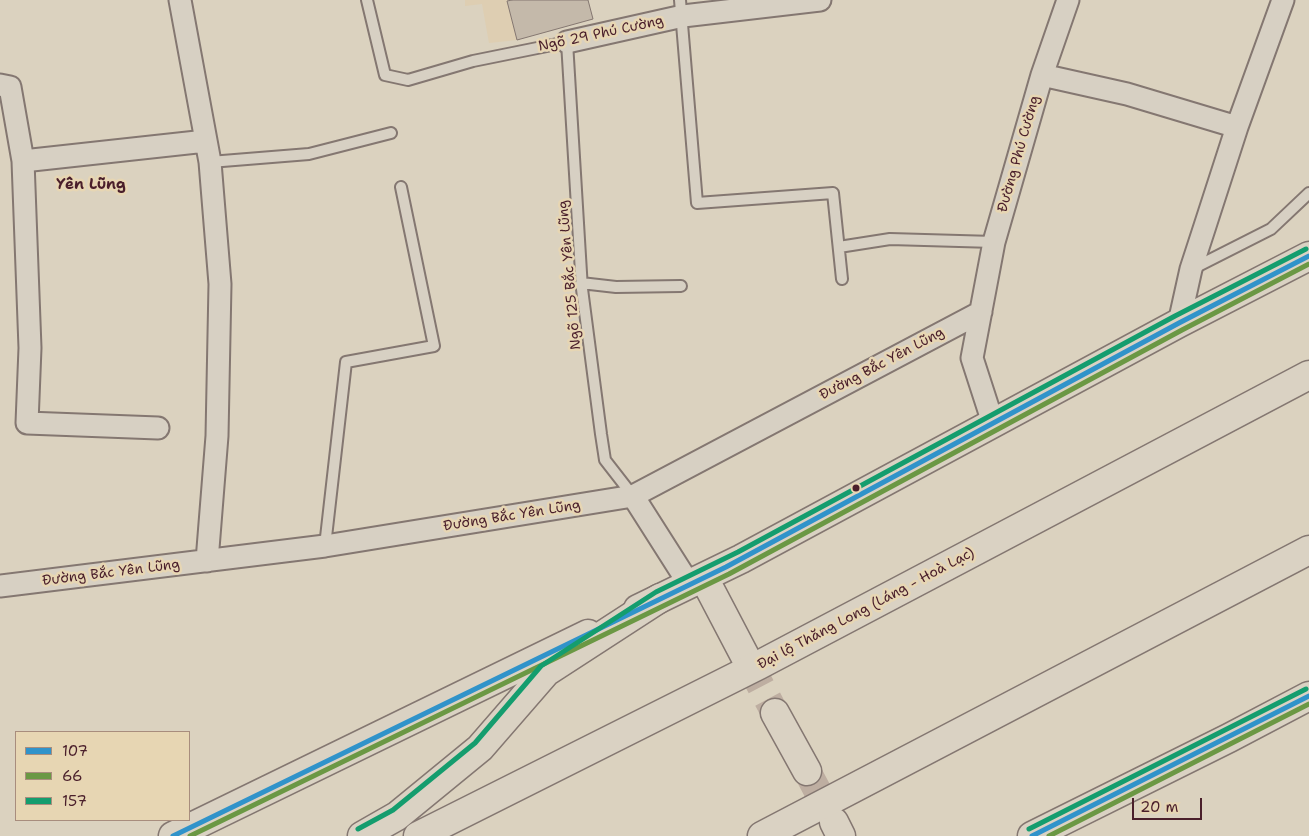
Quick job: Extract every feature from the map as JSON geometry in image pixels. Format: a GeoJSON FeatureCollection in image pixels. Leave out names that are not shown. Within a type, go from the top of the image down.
{"type":"FeatureCollection","features":[{"type":"Feature","properties":{"kind":"main road"},"geometry":{"type":"LineString","coordinates":[[173,836],[696,581],[1179,322],[1309,256]]}},
{"type":"Feature","properties":{"kind":"main road","name":"Đại lộ Thăng Long (Láng - Hoà Lạc)"},"geometry":{"type":"LineString","coordinates":[[418,836],[759,666],[1309,375]]}},
{"type":"Feature","properties":{"kind":"main road"},"geometry":{"type":"LineString","coordinates":[[762,836],[1309,550]]}},
{"type":"Feature","properties":{"kind":"main road"},"geometry":{"type":"LineString","coordinates":[[696,581],[748,662]]}},
{"type":"Feature","properties":{"kind":"main road"},"geometry":{"type":"LineString","coordinates":[[362,836],[397,816],[480,748],[546,672],[660,598]]}},
{"type":"Feature","properties":{"kind":"main road"},"geometry":{"type":"LineString","coordinates":[[1032,836],[1309,696]]}},
{"type":"Feature","properties":{"kind":"main road"},"geometry":{"type":"LineString","coordinates":[[776,712],[806,771]]}},
{"type":"Feature","properties":{"kind":"street"},"geometry":{"type":"LineString","coordinates":[[180,0],[210,162],[220,284],[217,436],[207,561]]}},
{"type":"Feature","properties":{"kind":"street","name":"Ngõ 29 Phú Cường"},"geometry":{"type":"LineString","coordinates":[[567,42],[682,8],[820,0]]}},
{"type":"Feature","properties":{"kind":"street","name":"Đường Phú Cường"},"geometry":{"type":"LineString","coordinates":[[993,423],[972,358],[994,242],[1042,75],[1068,0]]}},
{"type":"Feature","properties":{"kind":"street"},"geometry":{"type":"LineString","coordinates":[[1179,322],[1191,269],[1237,127],[1283,0]]}},
{"type":"Feature","properties":{"kind":"street"},"geometry":{"type":"LineString","coordinates":[[1042,75],[1127,94],[1237,127]]}},
{"type":"Feature","properties":{"kind":"street"},"geometry":{"type":"LineString","coordinates":[[0,84],[10,87],[23,161],[30,348],[27,423],[158,428]]}},
{"type":"Feature","properties":{"kind":"street"},"geometry":{"type":"LineString","coordinates":[[23,161],[206,141]]}},
{"type":"Feature","properties":{"kind":"street","name":"Đường Bắc Yên Lũng"},"geometry":{"type":"LineString","coordinates":[[0,586],[324,546],[633,496],[981,312]]}},
{"type":"Feature","properties":{"kind":"street"},"geometry":{"type":"LineString","coordinates":[[633,496],[696,581]]}},
{"type":"Feature","properties":{"kind":"lane","name":"Ngõ 29 Phú Cường"},"geometry":{"type":"LineString","coordinates":[[367,0],[386,75],[408,80],[473,60],[567,42]]}},
{"type":"Feature","properties":{"kind":"lane"},"geometry":{"type":"LineString","coordinates":[[682,8],[697,203],[833,193],[842,279]]}},
{"type":"Feature","properties":{"kind":"lane","name":"Ngõ 125 Bắc Yên Lũng"},"geometry":{"type":"LineString","coordinates":[[567,42],[581,283],[605,460],[633,496]]}},
{"type":"Feature","properties":{"kind":"lane"},"geometry":{"type":"LineString","coordinates":[[210,162],[309,154],[391,133]]}},
{"type":"Feature","properties":{"kind":"lane"},"geometry":{"type":"LineString","coordinates":[[324,546],[346,362],[434,346],[401,187]]}},
{"type":"Feature","properties":{"kind":"lane"},"geometry":{"type":"LineString","coordinates":[[1191,269],[1271,229],[1309,193]]}},
{"type":"Feature","properties":{"kind":"lane"},"geometry":{"type":"LineString","coordinates":[[839,247],[890,239],[994,242]]}},
{"type":"Feature","properties":{"kind":"lane"},"geometry":{"type":"LineString","coordinates":[[581,283],[616,287],[681,286]]}},
{"type":"Feature","properties":{"kind":"shaded area"},"geometry":{"type":"Polygon","coordinates":[[[465,0],[588,0],[593,19],[517,40],[489,43],[482,4],[465,6],[465,0]]]}},
{"type":"Feature","properties":{"kind":"building"},"geometry":{"type":"Polygon","coordinates":[[[588,0],[593,19],[517,40],[507,1],[588,0]]]}},
{"type":"Feature","properties":{"kind":"tunnel"},"geometry":{"type":"LineString","coordinates":[[748,662],[775,713]]}},
{"type":"Feature","properties":{"kind":"tunnel"},"geometry":{"type":"LineString","coordinates":[[807,771],[834,822]]}},
{"type":"Feature","properties":{"kind":"transit line","name":"157"},"geometry":{"type":"LineString","coordinates":[[358,829],[393,810],[475,743],[541,666],[656,592],[738,552],[1175,316],[1306,249]]}},
{"type":"Feature","properties":{"kind":"transit line","name":"107"},"geometry":{"type":"LineString","coordinates":[[173,836],[726,567],[1179,323],[1309,256]]}},
{"type":"Feature","properties":{"kind":"transit line","name":"66"},"geometry":{"type":"LineString","coordinates":[[190,836],[729,574],[1182,330],[1309,264]]}},
{"type":"Feature","properties":{"kind":"transit line","name":"157"},"geometry":{"type":"LineString","coordinates":[[1029,829],[1306,689]]}},
{"type":"Feature","properties":{"kind":"transit line","name":"107"},"geometry":{"type":"LineString","coordinates":[[1032,836],[1309,696]]}},
{"type":"Feature","properties":{"kind":"transit line","name":"66"},"geometry":{"type":"LineString","coordinates":[[1049,836],[1309,704]]}},
{"type":"Feature","properties":{"kind":"district","name":"Yên Lũng"},"geometry":{"type":"Point","coordinates":[91,185]}}]}
